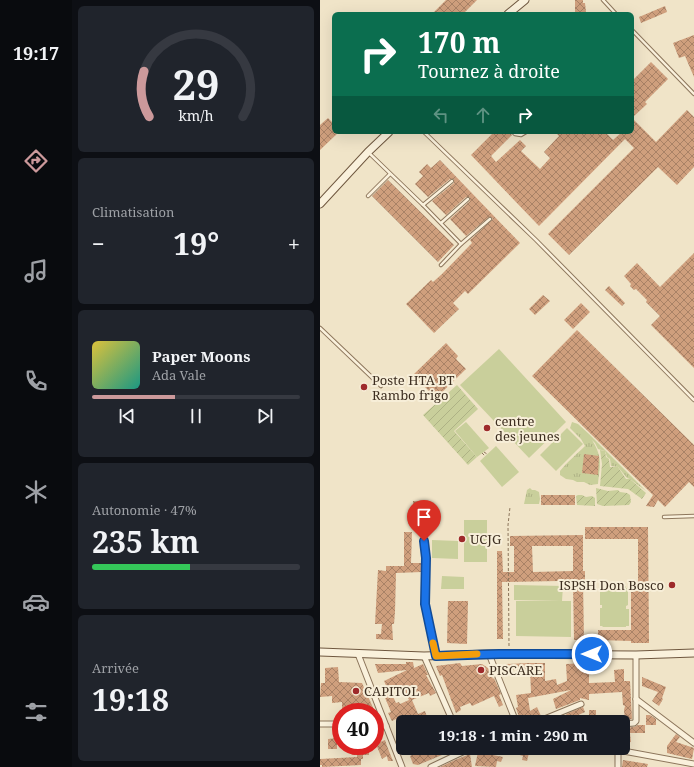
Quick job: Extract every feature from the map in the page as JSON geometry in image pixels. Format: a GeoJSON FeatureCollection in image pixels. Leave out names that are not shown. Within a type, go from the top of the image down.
{"type":"FeatureCollection","features":[{"type":"Feature","properties":{"kind":"street"},"geometry":{"type":"LineString","coordinates":[[510,12],[525,0]]}},
{"type":"Feature","properties":{"kind":"street"},"geometry":{"type":"LineString","coordinates":[[320,204],[368,152],[387,134]]}},
{"type":"Feature","properties":{"kind":"street"},"geometry":{"type":"LineString","coordinates":[[320,652],[424,656],[489,654],[636,655],[694,653]]}},
{"type":"Feature","properties":{"kind":"street"},"geometry":{"type":"LineString","coordinates":[[358,654],[402,767]]}},
{"type":"Feature","properties":{"kind":"street"},"geometry":{"type":"LineString","coordinates":[[489,654],[513,715]]}},
{"type":"Feature","properties":{"kind":"street"},"geometry":{"type":"LineString","coordinates":[[630,723],[636,721],[636,655]]}},
{"type":"Feature","properties":{"kind":"street"},"geometry":{"type":"LineString","coordinates":[[424,656],[450,715]]}},
{"type":"Feature","properties":{"kind":"street"},"geometry":{"type":"LineString","coordinates":[[636,699],[694,742]]}},
{"type":"Feature","properties":{"kind":"street"},"geometry":{"type":"LineString","coordinates":[[554,715],[581,704]]}},
{"type":"Feature","properties":{"kind":"street"},"geometry":{"type":"LineString","coordinates":[[320,724],[332,724]]}},
{"type":"Feature","properties":{"kind":"street"},"geometry":{"type":"LineString","coordinates":[[630,751],[694,764]]}},
{"type":"Feature","properties":{"kind":"street"},"geometry":{"type":"LineString","coordinates":[[431,767],[453,755]]}},
{"type":"Feature","properties":{"kind":"street"},"geometry":{"type":"LineString","coordinates":[[618,755],[618,767]]}},
{"type":"Feature","properties":{"kind":"lane"},"geometry":{"type":"LineString","coordinates":[[603,0],[614,12]]}},
{"type":"Feature","properties":{"kind":"lane"},"geometry":{"type":"LineString","coordinates":[[634,32],[694,94]]}},
{"type":"Feature","properties":{"kind":"lane"},"geometry":{"type":"LineString","coordinates":[[426,134],[536,240],[694,400]]}},
{"type":"Feature","properties":{"kind":"lane"},"geometry":{"type":"LineString","coordinates":[[368,152],[461,244]]}},
{"type":"Feature","properties":{"kind":"lane"},"geometry":{"type":"LineString","coordinates":[[368,196],[390,174]]}},
{"type":"Feature","properties":{"kind":"lane"},"geometry":{"type":"LineString","coordinates":[[423,205],[452,180]]}},
{"type":"Feature","properties":{"kind":"lane"},"geometry":{"type":"LineString","coordinates":[[441,223],[468,199]]}},
{"type":"Feature","properties":{"kind":"lane"},"geometry":{"type":"LineString","coordinates":[[441,265],[461,244],[490,219]]}},
{"type":"Feature","properties":{"kind":"lane"},"geometry":{"type":"LineString","coordinates":[[320,328],[381,386]]}},
{"type":"Feature","properties":{"kind":"lane"},"geometry":{"type":"LineString","coordinates":[[664,517],[694,516]]}},
{"type":"Feature","properties":{"kind":"lane"},"geometry":{"type":"LineString","coordinates":[[424,541],[426,558],[425,604],[436,656]]}},
{"type":"Feature","properties":{"kind":"path"},"geometry":{"type":"LineString","coordinates":[[482,453],[485,456]]}},
{"type":"Feature","properties":{"kind":"path"},"geometry":{"type":"LineString","coordinates":[[509,654],[508,526],[510,507]]}},
{"type":"Feature","properties":{"kind":"green space"},"geometry":{"type":"Polygon","coordinates":[[[499,349],[566,422],[529,458],[460,385],[499,349]]]}},
{"type":"Feature","properties":{"kind":"green space"},"geometry":{"type":"Polygon","coordinates":[[[457,385],[478,409],[454,431],[477,457],[468,465],[423,415],[457,385]]]}},
{"type":"Feature","properties":{"kind":"green space"},"geometry":{"type":"Polygon","coordinates":[[[466,422],[489,448],[477,457],[455,431],[466,422]]]}},
{"type":"Feature","properties":{"kind":"green space"},"geometry":{"type":"Polygon","coordinates":[[[572,422],[578,424],[589,434],[646,491],[627,478],[618,467],[611,466],[610,459],[607,457],[605,451],[598,449],[592,440],[598,452],[600,461],[598,484],[590,485],[584,482],[577,482],[566,479],[560,475],[560,471],[585,446],[581,439],[570,428],[572,422]]]}},
{"type":"Feature","properties":{"kind":"green space"},"geometry":{"type":"Polygon","coordinates":[[[567,428],[583,444],[556,471],[540,455],[567,428]]]}},
{"type":"Feature","properties":{"kind":"green space"},"geometry":{"type":"Polygon","coordinates":[[[496,446],[519,472],[502,487],[480,461],[496,446]]]}},
{"type":"Feature","properties":{"kind":"green space"},"geometry":{"type":"Polygon","coordinates":[[[600,450],[605,451],[606,457],[609,459],[610,467],[618,467],[626,479],[630,479],[646,493],[642,499],[628,489],[600,486],[602,464],[600,450]]]}},
{"type":"Feature","properties":{"kind":"green space"},"geometry":{"type":"Polygon","coordinates":[[[530,488],[539,492],[539,504],[524,504],[527,490],[530,488]]]}},
{"type":"Feature","properties":{"kind":"green space"},"geometry":{"type":"Polygon","coordinates":[[[596,488],[608,491],[618,490],[620,492],[627,493],[630,495],[631,502],[629,505],[603,506],[597,504],[596,488]]]}},
{"type":"Feature","properties":{"kind":"green space"},"geometry":{"type":"Polygon","coordinates":[[[576,496],[586,497],[592,496],[595,498],[595,506],[577,505],[576,496]]]}},
{"type":"Feature","properties":{"kind":"green space"},"geometry":{"type":"Polygon","coordinates":[[[464,520],[487,520],[487,562],[464,562],[464,520]]]}},
{"type":"Feature","properties":{"kind":"green space"},"geometry":{"type":"Polygon","coordinates":[[[432,540],[458,541],[458,559],[432,558],[432,540]]]}},
{"type":"Feature","properties":{"kind":"green space"},"geometry":{"type":"Polygon","coordinates":[[[442,576],[464,577],[464,589],[441,589],[442,576]]]}},
{"type":"Feature","properties":{"kind":"green space"},"geometry":{"type":"Polygon","coordinates":[[[514,585],[563,586],[562,601],[514,600],[514,585]]]}},
{"type":"Feature","properties":{"kind":"green space"},"geometry":{"type":"Polygon","coordinates":[[[626,586],[626,588],[628,588],[628,605],[626,606],[626,609],[629,609],[629,626],[600,626],[600,608],[602,608],[602,605],[600,605],[600,588],[626,586]]]}},
{"type":"Feature","properties":{"kind":"green space"},"geometry":{"type":"Polygon","coordinates":[[[516,601],[571,601],[571,637],[516,636],[516,601]]]}},
{"type":"Feature","properties":{"kind":"building"},"geometry":{"type":"Polygon","coordinates":[[[446,0],[477,0],[465,12],[434,12],[446,0]]]}},
{"type":"Feature","properties":{"kind":"building"},"geometry":{"type":"Polygon","coordinates":[[[575,0],[583,0],[583,3],[585,3],[586,12],[575,12],[575,0]]]}},
{"type":"Feature","properties":{"kind":"building"},"geometry":{"type":"Polygon","coordinates":[[[665,6],[667,12],[641,23],[639,17],[665,6]]]}},
{"type":"Feature","properties":{"kind":"building"},"geometry":{"type":"Polygon","coordinates":[[[694,35],[694,77],[685,56],[679,58],[673,43],[694,35]]]}},
{"type":"Feature","properties":{"kind":"building"},"geometry":{"type":"Polygon","coordinates":[[[651,62],[668,79],[645,102],[647,104],[634,116],[634,79],[651,62]]]}},
{"type":"Feature","properties":{"kind":"building"},"geometry":{"type":"Polygon","coordinates":[[[687,110],[694,117],[694,167],[677,185],[658,167],[569,255],[548,234],[634,148],[625,139],[539,226],[471,155],[492,134],[511,134],[491,156],[496,162],[520,140],[526,146],[521,151],[540,169],[550,158],[544,152],[559,136],[557,134],[607,134],[613,140],[620,134],[634,134],[634,120],[656,142],[687,110]]]}},
{"type":"Feature","properties":{"kind":"building"},"geometry":{"type":"Polygon","coordinates":[[[328,118],[332,122],[332,134],[337,134],[320,150],[320,125],[328,118]]]}},
{"type":"Feature","properties":{"kind":"building"},"geometry":{"type":"Polygon","coordinates":[[[440,160],[520,243],[468,294],[465,291],[453,303],[459,309],[434,333],[406,304],[431,280],[433,282],[442,274],[472,243],[470,240],[493,219],[489,217],[466,236],[450,219],[470,201],[470,197],[466,197],[446,215],[432,201],[454,183],[454,179],[450,179],[428,197],[415,184],[423,176],[419,172],[427,164],[431,168],[440,160]]]}},
{"type":"Feature","properties":{"kind":"building"},"geometry":{"type":"Polygon","coordinates":[[[388,180],[454,245],[438,262],[372,196],[388,180]]]}},
{"type":"Feature","properties":{"kind":"building"},"geometry":{"type":"Polygon","coordinates":[[[694,253],[694,368],[651,325],[660,316],[636,289],[634,290],[630,286],[631,284],[624,276],[637,263],[660,287],[694,253]]]}},
{"type":"Feature","properties":{"kind":"building"},"geometry":{"type":"Polygon","coordinates":[[[609,286],[625,303],[622,306],[605,290],[609,286]]]}},
{"type":"Feature","properties":{"kind":"building"},"geometry":{"type":"Polygon","coordinates":[[[543,295],[550,301],[535,315],[529,309],[543,295]]]}},
{"type":"Feature","properties":{"kind":"building"},"geometry":{"type":"Polygon","coordinates":[[[581,303],[590,312],[573,329],[564,320],[581,303]]]}},
{"type":"Feature","properties":{"kind":"building"},"geometry":{"type":"Polygon","coordinates":[[[577,330],[694,445],[694,487],[689,482],[665,507],[658,500],[654,507],[646,506],[653,495],[532,376],[577,330]]]}},
{"type":"Feature","properties":{"kind":"building"},"geometry":{"type":"Polygon","coordinates":[[[446,343],[458,356],[456,359],[466,369],[436,398],[413,375],[446,343]]]}},
{"type":"Feature","properties":{"kind":"building"},"geometry":{"type":"Polygon","coordinates":[[[584,454],[599,456],[598,475],[582,473],[584,454]]]}},
{"type":"Feature","properties":{"kind":"building"},"geometry":{"type":"Polygon","coordinates":[[[541,495],[575,495],[575,505],[541,505],[541,495]]]}},
{"type":"Feature","properties":{"kind":"building"},"geometry":{"type":"Polygon","coordinates":[[[413,501],[431,502],[430,532],[418,531],[418,513],[413,513],[413,501]]]}},
{"type":"Feature","properties":{"kind":"building"},"geometry":{"type":"Polygon","coordinates":[[[585,527],[648,527],[649,643],[598,640],[598,630],[631,630],[631,591],[638,591],[638,539],[585,539],[585,527]]]}},
{"type":"Feature","properties":{"kind":"building"},"geometry":{"type":"Polygon","coordinates":[[[404,532],[412,532],[411,563],[422,563],[422,572],[396,573],[395,612],[394,624],[392,624],[393,640],[376,639],[376,634],[381,634],[382,624],[375,624],[378,570],[386,571],[386,566],[404,566],[404,532]]]}},
{"type":"Feature","properties":{"kind":"building"},"geometry":{"type":"Polygon","coordinates":[[[583,535],[583,571],[585,571],[585,583],[583,583],[584,640],[574,640],[573,583],[558,583],[558,581],[502,582],[503,639],[497,639],[497,551],[502,551],[503,572],[514,572],[514,546],[510,546],[510,536],[583,535]],[[532,546],[533,572],[573,571],[573,546],[532,546]]]}},
{"type":"Feature","properties":{"kind":"building"},"geometry":{"type":"Polygon","coordinates":[[[448,601],[468,601],[467,644],[447,643],[448,601]]]}},
{"type":"Feature","properties":{"kind":"building"},"geometry":{"type":"Polygon","coordinates":[[[406,662],[413,662],[414,668],[423,664],[428,675],[426,675],[436,693],[430,696],[429,693],[412,700],[418,714],[425,711],[426,715],[396,715],[396,719],[392,721],[388,713],[391,712],[383,693],[390,690],[396,703],[399,702],[400,704],[409,700],[404,690],[402,691],[399,685],[388,690],[384,681],[407,670],[378,673],[375,664],[406,664],[406,662]]]}},
{"type":"Feature","properties":{"kind":"building"},"geometry":{"type":"Polygon","coordinates":[[[460,663],[462,666],[482,664],[488,668],[501,694],[499,695],[503,705],[499,707],[494,696],[472,706],[470,703],[460,707],[461,710],[456,713],[442,675],[440,676],[436,666],[460,663]]]}},
{"type":"Feature","properties":{"kind":"building"},"geometry":{"type":"Polygon","coordinates":[[[545,663],[545,681],[556,679],[557,685],[567,681],[566,664],[589,663],[589,683],[615,682],[614,670],[624,669],[624,681],[630,681],[632,719],[630,719],[630,715],[624,715],[625,706],[623,705],[622,692],[589,694],[589,700],[580,698],[580,700],[556,709],[553,699],[571,690],[528,698],[530,711],[537,707],[541,715],[518,715],[516,708],[518,707],[516,695],[531,693],[530,669],[506,670],[506,664],[545,663]]]}},
{"type":"Feature","properties":{"kind":"building"},"geometry":{"type":"Polygon","coordinates":[[[338,667],[339,682],[362,683],[371,703],[332,703],[332,696],[320,697],[321,683],[325,683],[325,668],[338,667]]]}},
{"type":"Feature","properties":{"kind":"building"},"geometry":{"type":"Polygon","coordinates":[[[642,677],[666,687],[662,698],[663,699],[659,706],[652,701],[658,692],[642,686],[642,677]]]}},
{"type":"Feature","properties":{"kind":"building"},"geometry":{"type":"Polygon","coordinates":[[[583,707],[585,712],[578,715],[566,714],[583,707]]]}},
{"type":"Feature","properties":{"kind":"building"},"geometry":{"type":"Polygon","coordinates":[[[589,710],[596,710],[596,715],[589,715],[589,710]]]}},
{"type":"Feature","properties":{"kind":"building"},"geometry":{"type":"Polygon","coordinates":[[[646,715],[650,715],[656,719],[656,725],[646,725],[646,715]]]}},
{"type":"Feature","properties":{"kind":"building"},"geometry":{"type":"Polygon","coordinates":[[[638,725],[645,725],[645,733],[630,733],[630,727],[638,725]]]}},
{"type":"Feature","properties":{"kind":"building"},"geometry":{"type":"Polygon","coordinates":[[[676,734],[680,737],[676,742],[694,748],[692,759],[667,753],[667,746],[676,734]]]}},
{"type":"Feature","properties":{"kind":"building"},"geometry":{"type":"Polygon","coordinates":[[[328,739],[332,739],[332,749],[328,749],[328,739]]]}},
{"type":"Feature","properties":{"kind":"building"},"geometry":{"type":"Polygon","coordinates":[[[384,740],[393,761],[388,761],[387,756],[382,759],[380,755],[384,755],[384,740]]]}},
{"type":"Feature","properties":{"kind":"building"},"geometry":{"type":"Polygon","coordinates":[[[357,755],[363,755],[361,765],[322,767],[322,765],[320,765],[320,759],[357,757],[357,755]]]}},
{"type":"Feature","properties":{"kind":"building"},"geometry":{"type":"Polygon","coordinates":[[[442,755],[418,765],[413,764],[410,756],[442,755]]]}},
{"type":"Feature","properties":{"kind":"building"},"geometry":{"type":"Polygon","coordinates":[[[470,755],[472,767],[440,767],[470,755]]]}},
{"type":"Feature","properties":{"kind":"building"},"geometry":{"type":"Polygon","coordinates":[[[477,755],[493,755],[503,757],[501,762],[497,761],[496,767],[475,766],[477,755]]]}},
{"type":"Feature","properties":{"kind":"building"},"geometry":{"type":"Polygon","coordinates":[[[520,755],[528,755],[527,761],[522,760],[523,756],[520,755]]]}},
{"type":"Feature","properties":{"kind":"building"},"geometry":{"type":"Polygon","coordinates":[[[623,760],[648,764],[647,767],[622,767],[623,760]]]}},
{"type":"Feature","properties":{"kind":"slow traffic"},"geometry":{"type":"LineString","coordinates":[[433,643],[436,656],[477,654]]}},
{"type":"Feature","properties":{"kind":"place","name":"Poste HTA BT Rambo frigo"},"geometry":{"type":"Point","coordinates":[364,387]}},
{"type":"Feature","properties":{"kind":"place","name":"centre des jeunes"},"geometry":{"type":"Point","coordinates":[487,428]}},
{"type":"Feature","properties":{"kind":"place","name":"UCJG"},"geometry":{"type":"Point","coordinates":[462,539]}},
{"type":"Feature","properties":{"kind":"place","name":"ISPSH Don Bosco"},"geometry":{"type":"Point","coordinates":[672,585]}},
{"type":"Feature","properties":{"kind":"place","name":"PISCARE"},"geometry":{"type":"Point","coordinates":[481,670]}},
{"type":"Feature","properties":{"kind":"place","name":"CAPITOL"},"geometry":{"type":"Point","coordinates":[356,691]}},
{"type":"Feature","properties":{"kind":"route"},"geometry":{"type":"LineString","coordinates":[[424,541],[426,548],[424,588],[425,604],[436,656],[592,654]]}}]}
